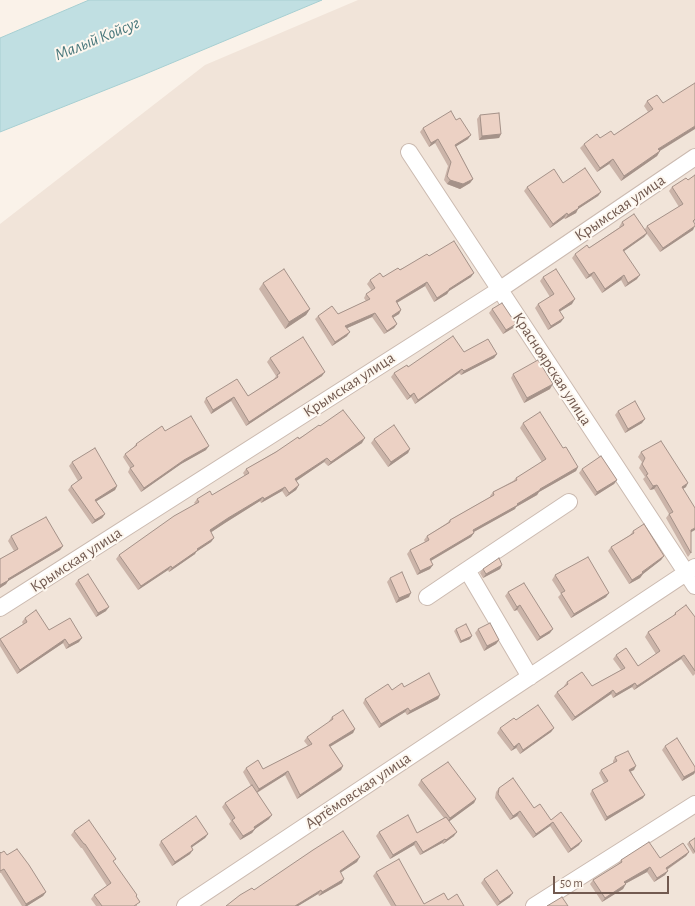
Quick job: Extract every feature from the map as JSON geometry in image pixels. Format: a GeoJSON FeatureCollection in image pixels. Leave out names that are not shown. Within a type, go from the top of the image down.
{"type":"FeatureCollection","features":[{"type":"Feature","properties":{"kind":"street","name":"Красноярская улица"},"geometry":{"type":"LineString","coordinates":[[409,152],[499,290],[692,575]]}},
{"type":"Feature","properties":{"kind":"street","name":"Крымская улица"},"geometry":{"type":"LineString","coordinates":[[0,608],[499,290],[695,157]]}},
{"type":"Feature","properties":{"kind":"street"},"geometry":{"type":"LineString","coordinates":[[427,597],[568,502]]}},
{"type":"Feature","properties":{"kind":"street"},"geometry":{"type":"LineString","coordinates":[[467,570],[530,677]]}},
{"type":"Feature","properties":{"kind":"street","name":"Артёмовская улица"},"geometry":{"type":"LineString","coordinates":[[185,906],[530,677],[692,575]]}},
{"type":"Feature","properties":{"kind":"street"},"geometry":{"type":"LineString","coordinates":[[534,906],[695,804]]}},
{"type":"Feature","properties":{"kind":"shaded area"},"geometry":{"type":"Polygon","coordinates":[[[358,0],[695,0],[695,906],[0,906],[0,224],[205,65],[358,0]]]}},
{"type":"Feature","properties":{"kind":"water","name":"Малый Койсуг"},"geometry":{"type":"Polygon","coordinates":[[[89,0],[322,0],[143,75],[0,132],[0,38],[89,0]]]}},
{"type":"Feature","properties":{"kind":"building"},"geometry":{"type":"Polygon","coordinates":[[[695,83],[695,126],[658,149],[660,151],[624,176],[613,159],[600,168],[584,144],[597,134],[600,138],[611,131],[614,135],[653,109],[647,101],[657,95],[663,103],[695,83]]]}},
{"type":"Feature","properties":{"kind":"building"},"geometry":{"type":"Polygon","coordinates":[[[451,111],[456,120],[460,118],[471,135],[455,145],[473,179],[463,184],[450,180],[447,176],[451,162],[438,139],[431,143],[423,128],[451,111]]]}},
{"type":"Feature","properties":{"kind":"building"},"geometry":{"type":"Polygon","coordinates":[[[499,113],[501,134],[482,136],[480,115],[499,113]]]}},
{"type":"Feature","properties":{"kind":"building"},"geometry":{"type":"Polygon","coordinates":[[[585,168],[601,192],[568,215],[567,213],[553,224],[527,187],[554,169],[563,183],[585,168]]]}},
{"type":"Feature","properties":{"kind":"building"},"geometry":{"type":"Polygon","coordinates":[[[695,175],[695,219],[693,221],[695,226],[663,248],[647,226],[683,204],[672,187],[686,178],[688,180],[695,175]]]}},
{"type":"Feature","properties":{"kind":"building"},"geometry":{"type":"Polygon","coordinates":[[[634,214],[647,233],[623,250],[640,275],[628,283],[624,275],[605,289],[594,272],[589,275],[575,254],[587,245],[589,248],[624,225],[622,222],[634,214]]]}},
{"type":"Feature","properties":{"kind":"building"},"geometry":{"type":"Polygon","coordinates":[[[454,241],[474,273],[437,298],[427,282],[396,301],[401,310],[392,316],[397,324],[387,331],[375,313],[345,326],[350,332],[335,342],[318,316],[332,306],[338,314],[370,299],[366,294],[375,288],[370,280],[380,273],[383,277],[398,268],[400,270],[427,254],[429,256],[454,241]]]}},
{"type":"Feature","properties":{"kind":"building"},"geometry":{"type":"Polygon","coordinates":[[[284,269],[310,309],[289,322],[263,283],[284,269]]]}},
{"type":"Feature","properties":{"kind":"building"},"geometry":{"type":"Polygon","coordinates":[[[556,269],[575,299],[559,310],[564,318],[551,326],[538,304],[554,294],[543,277],[556,269]]]}},
{"type":"Feature","properties":{"kind":"building"},"geometry":{"type":"Polygon","coordinates":[[[502,303],[516,324],[506,330],[492,309],[502,303]]]}},
{"type":"Feature","properties":{"kind":"building"},"geometry":{"type":"Polygon","coordinates":[[[453,336],[464,352],[488,339],[497,354],[464,371],[462,369],[418,400],[414,393],[410,396],[394,373],[407,365],[408,367],[453,336]]]}},
{"type":"Feature","properties":{"kind":"building"},"geometry":{"type":"Polygon","coordinates":[[[303,337],[325,372],[249,422],[234,397],[213,410],[206,398],[237,379],[248,396],[278,377],[277,375],[280,373],[270,358],[303,337]]]}},
{"type":"Feature","properties":{"kind":"building"},"geometry":{"type":"Polygon","coordinates":[[[538,360],[553,384],[527,398],[513,374],[538,360]]]}},
{"type":"Feature","properties":{"kind":"building"},"geometry":{"type":"Polygon","coordinates":[[[635,401],[645,419],[628,429],[618,411],[635,401]]]}},
{"type":"Feature","properties":{"kind":"building"},"geometry":{"type":"Polygon","coordinates":[[[343,410],[365,438],[331,462],[327,458],[295,479],[299,485],[289,493],[285,487],[264,499],[263,497],[228,518],[210,530],[214,538],[172,568],[171,566],[141,586],[119,555],[174,516],[199,502],[197,499],[210,491],[212,495],[249,473],[246,469],[276,452],[298,437],[299,439],[343,410]]]}},
{"type":"Feature","properties":{"kind":"building"},"geometry":{"type":"Polygon","coordinates":[[[540,412],[563,448],[566,447],[578,467],[540,489],[517,504],[518,505],[473,530],[474,533],[430,559],[433,565],[420,571],[410,550],[429,540],[427,536],[450,522],[450,520],[494,495],[493,492],[517,480],[516,478],[546,459],[523,423],[540,412]]]}},
{"type":"Feature","properties":{"kind":"building"},"geometry":{"type":"Polygon","coordinates":[[[191,416],[209,446],[184,460],[144,488],[130,468],[134,466],[125,454],[137,445],[136,444],[162,426],[165,431],[191,416]]]}},
{"type":"Feature","properties":{"kind":"building"},"geometry":{"type":"Polygon","coordinates":[[[394,425],[410,449],[391,462],[374,439],[394,425]]]}},
{"type":"Feature","properties":{"kind":"building"},"geometry":{"type":"Polygon","coordinates":[[[661,441],[688,483],[682,487],[695,508],[695,528],[691,530],[691,553],[669,514],[673,512],[657,485],[653,486],[646,475],[648,474],[642,464],[645,458],[641,452],[661,441]]]}},
{"type":"Feature","properties":{"kind":"building"},"geometry":{"type":"Polygon","coordinates":[[[95,448],[117,486],[95,500],[105,514],[95,520],[71,486],[82,478],[72,462],[95,448]]]}},
{"type":"Feature","properties":{"kind":"building"},"geometry":{"type":"Polygon","coordinates":[[[601,456],[617,480],[597,492],[582,469],[601,456]]]}},
{"type":"Feature","properties":{"kind":"building"},"geometry":{"type":"Polygon","coordinates":[[[46,517],[63,546],[0,585],[0,559],[18,549],[11,536],[46,517]]]}},
{"type":"Feature","properties":{"kind":"building"},"geometry":{"type":"Polygon","coordinates":[[[644,524],[664,556],[632,580],[611,547],[634,533],[633,531],[644,524]]]}},
{"type":"Feature","properties":{"kind":"building"},"geometry":{"type":"Polygon","coordinates":[[[588,557],[609,593],[574,614],[561,593],[565,591],[555,575],[588,557]]]}},
{"type":"Feature","properties":{"kind":"building"},"geometry":{"type":"Polygon","coordinates":[[[499,558],[502,565],[486,574],[483,569],[499,558]]]}},
{"type":"Feature","properties":{"kind":"building"},"geometry":{"type":"Polygon","coordinates":[[[402,572],[411,593],[399,598],[390,578],[402,572]]]}},
{"type":"Feature","properties":{"kind":"building"},"geometry":{"type":"Polygon","coordinates":[[[88,574],[109,607],[98,613],[78,580],[88,574]]]}},
{"type":"Feature","properties":{"kind":"building"},"geometry":{"type":"Polygon","coordinates":[[[524,583],[553,629],[540,637],[520,605],[517,607],[508,592],[524,583]]]}},
{"type":"Feature","properties":{"kind":"building"},"geometry":{"type":"Polygon","coordinates":[[[686,605],[695,617],[695,671],[684,655],[637,686],[635,683],[616,694],[613,690],[575,717],[557,692],[568,684],[567,682],[582,672],[592,686],[625,668],[616,655],[626,648],[638,666],[660,651],[648,632],[676,614],[675,613],[686,605]]]}},
{"type":"Feature","properties":{"kind":"building"},"geometry":{"type":"Polygon","coordinates":[[[36,610],[49,630],[70,618],[82,638],[69,645],[65,639],[20,670],[0,639],[27,622],[25,618],[36,610]]]}},
{"type":"Feature","properties":{"kind":"building"},"geometry":{"type":"Polygon","coordinates":[[[490,623],[499,640],[487,646],[478,629],[490,623]]]}},
{"type":"Feature","properties":{"kind":"building"},"geometry":{"type":"Polygon","coordinates":[[[466,624],[472,636],[461,641],[456,629],[466,624]]]}},
{"type":"Feature","properties":{"kind":"building"},"geometry":{"type":"Polygon","coordinates":[[[429,673],[440,695],[410,711],[408,708],[381,724],[365,699],[388,684],[392,690],[402,683],[404,687],[429,673]]]}},
{"type":"Feature","properties":{"kind":"building"},"geometry":{"type":"Polygon","coordinates":[[[538,705],[554,728],[523,750],[519,743],[514,747],[500,728],[514,718],[516,720],[538,705]]]}},
{"type":"Feature","properties":{"kind":"building"},"geometry":{"type":"Polygon","coordinates":[[[343,710],[355,729],[329,745],[343,766],[300,795],[288,771],[259,789],[246,768],[258,760],[263,769],[312,744],[307,737],[333,719],[332,717],[343,710]]]}},
{"type":"Feature","properties":{"kind":"building"},"geometry":{"type":"Polygon","coordinates":[[[677,738],[695,767],[695,771],[684,777],[665,746],[677,738]]]}},
{"type":"Feature","properties":{"kind":"building"},"geometry":{"type":"Polygon","coordinates":[[[628,751],[636,766],[629,770],[645,795],[607,817],[592,790],[608,781],[601,770],[617,761],[615,757],[628,751]]]}},
{"type":"Feature","properties":{"kind":"building"},"geometry":{"type":"Polygon","coordinates":[[[448,762],[476,799],[450,818],[421,780],[448,762]]]}},
{"type":"Feature","properties":{"kind":"building"},"geometry":{"type":"Polygon","coordinates":[[[513,778],[534,808],[540,804],[551,820],[561,812],[582,841],[571,849],[553,822],[536,834],[520,811],[513,816],[498,794],[499,788],[513,778]]]}},
{"type":"Feature","properties":{"kind":"building"},"geometry":{"type":"Polygon","coordinates":[[[252,785],[272,815],[254,827],[255,829],[243,836],[232,820],[235,818],[225,803],[252,785]]]}},
{"type":"Feature","properties":{"kind":"building"},"geometry":{"type":"Polygon","coordinates":[[[408,815],[417,833],[446,817],[457,832],[446,840],[445,839],[423,852],[416,841],[393,855],[379,832],[408,815]]]}},
{"type":"Feature","properties":{"kind":"building"},"geometry":{"type":"Polygon","coordinates":[[[196,816],[208,834],[191,846],[193,850],[175,862],[161,841],[196,816]]]}},
{"type":"Feature","properties":{"kind":"building"},"geometry":{"type":"Polygon","coordinates":[[[89,820],[116,859],[113,861],[137,895],[136,896],[140,902],[134,906],[102,906],[94,895],[111,883],[85,844],[74,831],[89,820]]]}},
{"type":"Feature","properties":{"kind":"building"},"geometry":{"type":"Polygon","coordinates":[[[343,831],[360,857],[340,871],[344,879],[322,892],[321,890],[295,906],[226,906],[240,895],[252,888],[254,890],[343,831]]]}},
{"type":"Feature","properties":{"kind":"building"},"geometry":{"type":"Polygon","coordinates":[[[695,838],[695,852],[689,842],[695,838]]]}},
{"type":"Feature","properties":{"kind":"building"},"geometry":{"type":"Polygon","coordinates":[[[649,842],[660,858],[683,843],[689,852],[666,868],[668,871],[657,878],[650,867],[624,882],[626,884],[605,898],[593,880],[622,862],[621,860],[649,842]]]}},
{"type":"Feature","properties":{"kind":"building"},"geometry":{"type":"Polygon","coordinates":[[[17,849],[46,892],[26,904],[4,869],[0,871],[0,852],[1,853],[4,851],[7,855],[17,849]]]}},
{"type":"Feature","properties":{"kind":"building"},"geometry":{"type":"Polygon","coordinates":[[[399,859],[424,904],[444,893],[448,900],[457,894],[464,906],[396,906],[376,872],[399,859]]]}},
{"type":"Feature","properties":{"kind":"building"},"geometry":{"type":"Polygon","coordinates":[[[497,870],[513,893],[500,902],[484,879],[497,870]]]}},
{"type":"Feature","properties":{"kind":"building"},"geometry":{"type":"Polygon","coordinates":[[[562,897],[568,906],[547,906],[562,897]]]}}]}
